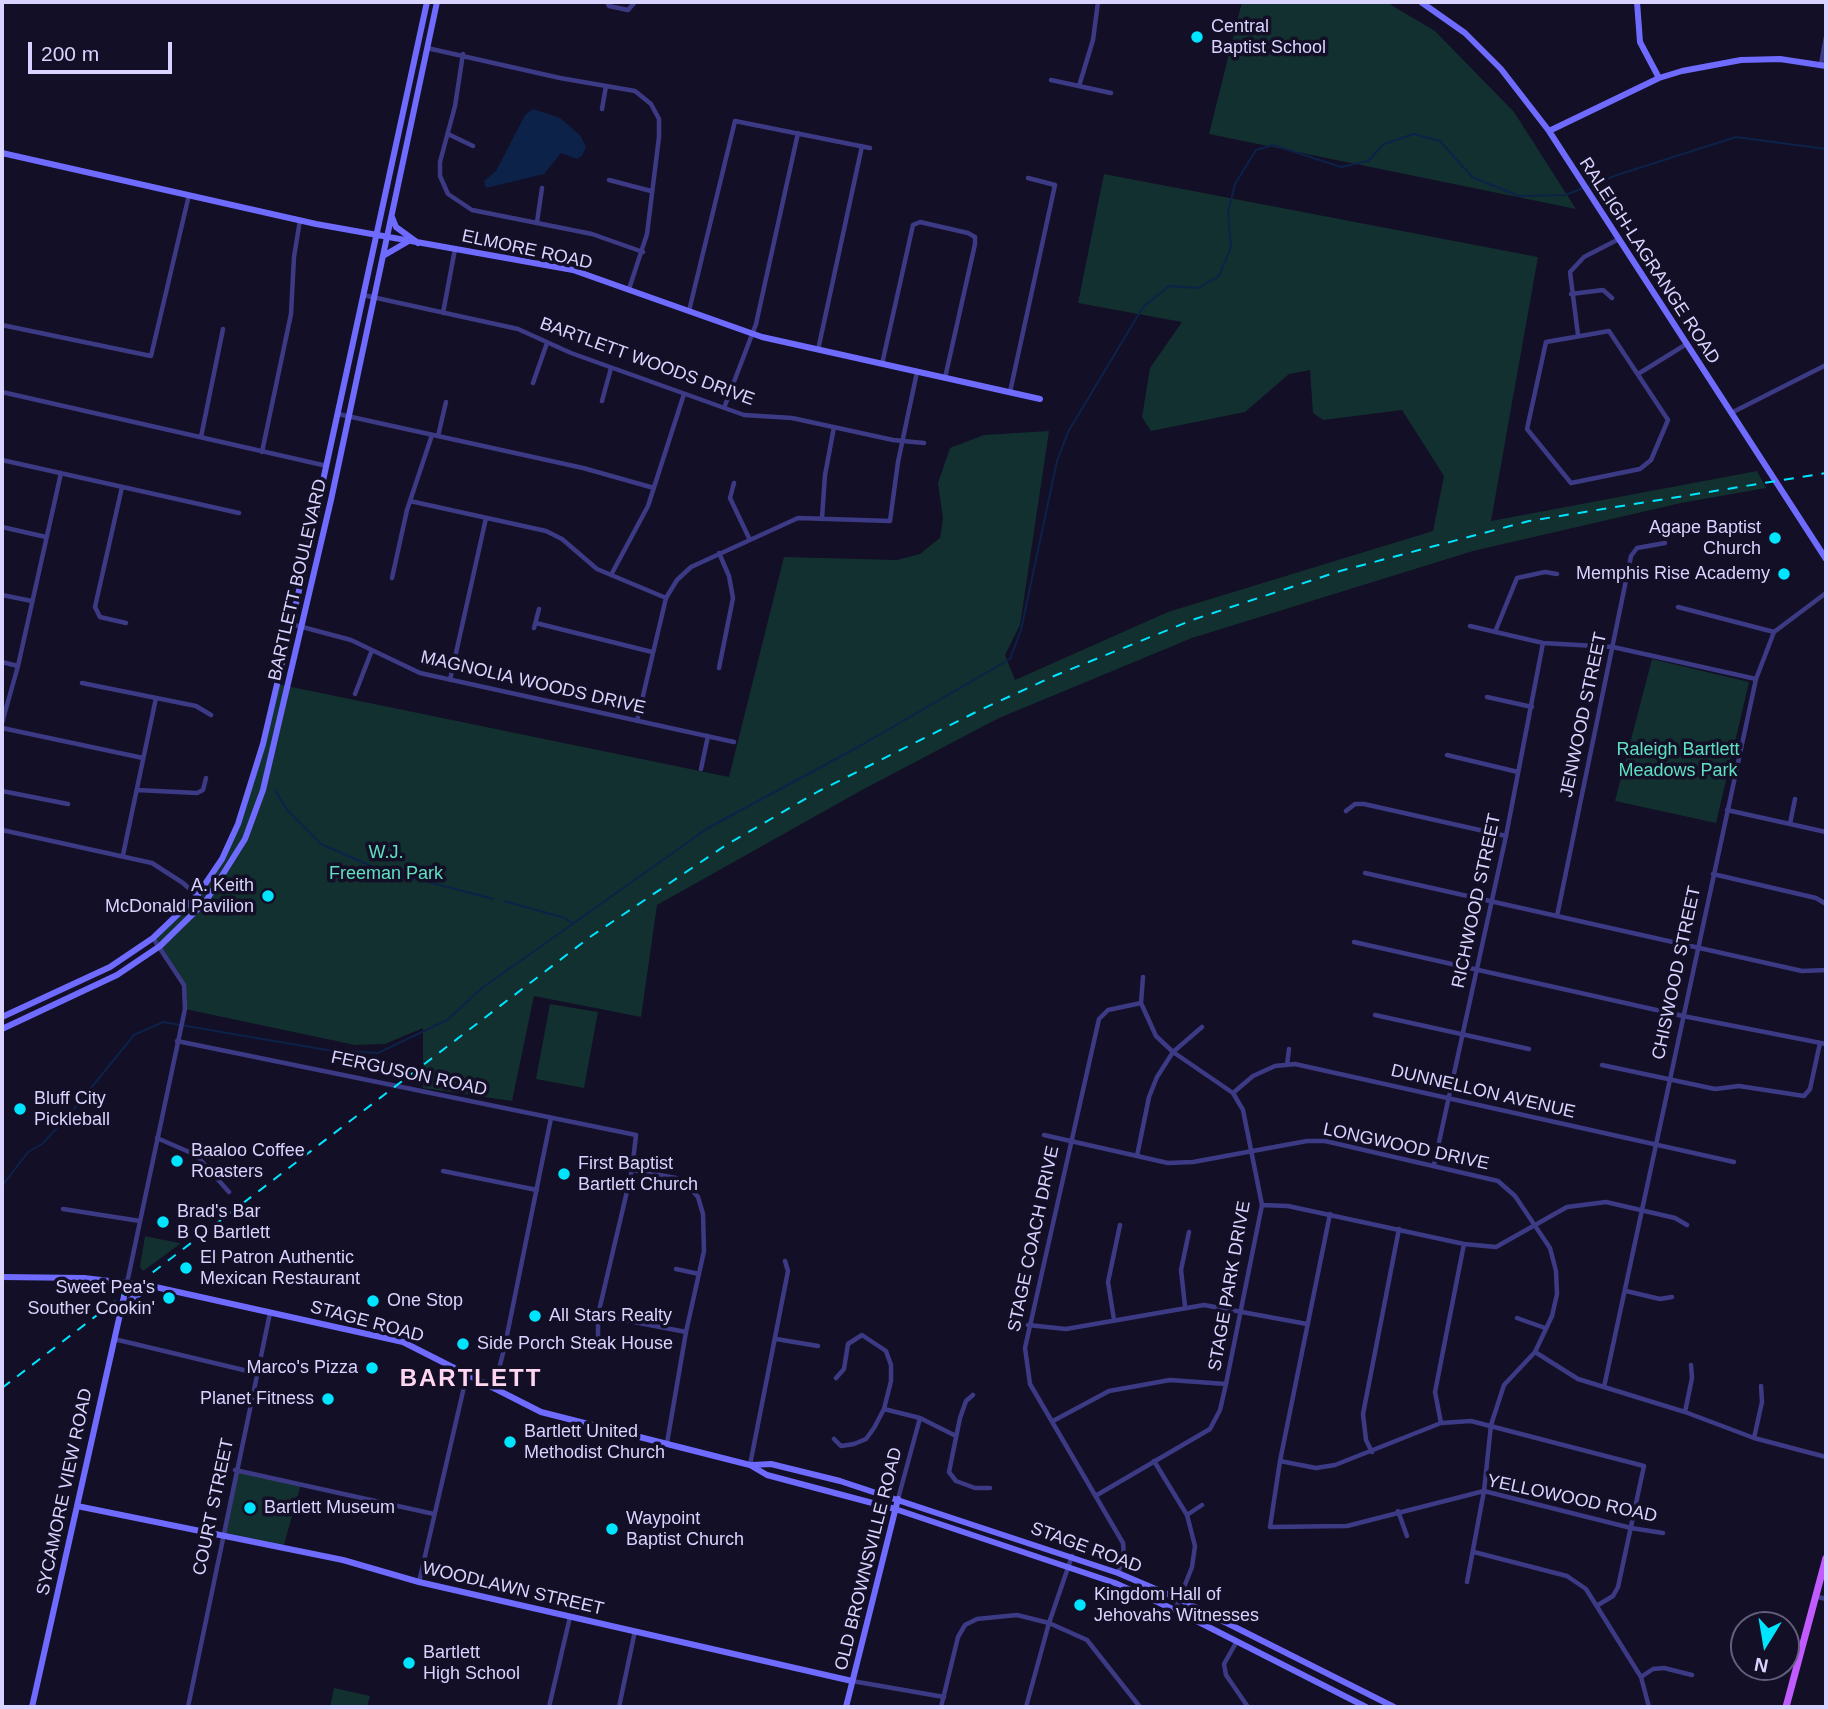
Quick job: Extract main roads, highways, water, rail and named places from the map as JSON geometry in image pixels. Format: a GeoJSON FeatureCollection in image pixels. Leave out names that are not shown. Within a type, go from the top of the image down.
{"type":"FeatureCollection","features":[{"type":"Feature","properties":{"kind":"main road","name":"BARTLETT BOULEVARD"},"geometry":{"type":"LineString","coordinates":[[2,1017],[110,967],[153,938],[197,896],[228,848],[250,792],[292,624],[427,2]]}},
{"type":"Feature","properties":{"kind":"main road","name":"BARTLETT BOULEVARD"},"geometry":{"type":"LineString","coordinates":[[2,1029],[117,975],[160,946],[204,902],[245,839],[259,802],[302,627],[437,2]]}},
{"type":"Feature","properties":{"kind":"main road","name":"RALEIGH-LAGRANGE ROAD"},"geometry":{"type":"LineString","coordinates":[[1421,2],[1465,33],[1501,69],[1549,131],[1617,240],[1826,559]]}},
{"type":"Feature","properties":{"kind":"main road"},"geometry":{"type":"LineString","coordinates":[[1637,2],[1640,42],[1659,78]]}},
{"type":"Feature","properties":{"kind":"main road"},"geometry":{"type":"LineString","coordinates":[[1549,131],[1659,78],[1741,60],[1780,59],[1824,65]]}},
{"type":"Feature","properties":{"kind":"main road"},"geometry":{"type":"LineString","coordinates":[[400,124],[410,127]]}},
{"type":"Feature","properties":{"kind":"main road","name":"ELMORE ROAD"},"geometry":{"type":"LineString","coordinates":[[2,153],[300,220],[419,244],[564,268],[752,334],[1040,399]]}},
{"type":"Feature","properties":{"kind":"main road"},"geometry":{"type":"LineString","coordinates":[[391,215],[396,227],[419,244]]}},
{"type":"Feature","properties":{"kind":"main road"},"geometry":{"type":"LineString","coordinates":[[382,257],[408,241]]}},
{"type":"Feature","properties":{"kind":"main road"},"geometry":{"type":"LineString","coordinates":[[110,967],[117,975]]}},
{"type":"Feature","properties":{"kind":"main road"},"geometry":{"type":"LineString","coordinates":[[28,1004],[33,1013]]}},
{"type":"Feature","properties":{"kind":"main road","name":"STAGE ROAD"},"geometry":{"type":"LineString","coordinates":[[2,1277],[84,1278],[151,1286],[229,1301],[270,1313],[403,1342],[541,1412],[750,1465],[766,1475],[895,1509],[1068,1566],[1175,1610],[1364,1707]]}},
{"type":"Feature","properties":{"kind":"main road","name":"SYCAMORE VIEW ROAD"},"geometry":{"type":"LineString","coordinates":[[32,1707],[112,1339],[127,1283]]}},
{"type":"Feature","properties":{"kind":"main road"},"geometry":{"type":"LineString","coordinates":[[120,1307],[151,1286]]}},
{"type":"Feature","properties":{"kind":"main road","name":"STAGE ROAD"},"geometry":{"type":"LineString","coordinates":[[750,1465],[771,1464],[898,1499],[1118,1573],[1180,1599],[1394,1707]]}},
{"type":"Feature","properties":{"kind":"main road","name":"OLD BROWNSVILLE ROAD"},"geometry":{"type":"LineString","coordinates":[[846,1707],[898,1499]]}},
{"type":"Feature","properties":{"kind":"main road","name":"WOODLAWN STREET"},"geometry":{"type":"LineString","coordinates":[[77,1506],[344,1560],[419,1582],[852,1681]]}},
{"type":"Feature","properties":{"kind":"main road"},"geometry":{"type":"LineString","coordinates":[[1822,1598],[1826,1558]]}},
{"type":"Feature","properties":{"kind":"main road"},"geometry":{"type":"LineString","coordinates":[[1786,1707],[1826,1581]]}},
{"type":"Feature","properties":{"kind":"main road"},"geometry":{"type":"LineString","coordinates":[[1364,1707],[1368,1696]]}},
{"type":"Feature","properties":{"kind":"water"},"geometry":{"type":"Polygon","coordinates":[[[533,109],[560,118],[580,135],[586,147],[582,156],[577,159],[561,153],[544,174],[486,188],[484,181],[496,171],[525,115],[533,109]]]}},
{"type":"Feature","properties":{"kind":"waterway"},"geometry":{"type":"LineString","coordinates":[[2,1186],[28,1152],[42,1144],[69,1115],[134,1035],[163,1022],[327,1050],[378,1053],[447,1020],[482,988],[708,828],[858,747],[1010,659],[1021,630],[1057,461],[1068,432],[1143,307],[1169,286],[1198,288],[1219,276],[1231,247],[1228,212],[1235,184],[1256,150],[1273,145],[1341,167],[1368,161],[1384,144],[1414,134],[1440,141],[1472,177],[1519,196],[1565,195],[1617,175],[1736,137],[1826,149]]}},
{"type":"Feature","properties":{"kind":"waterway"},"geometry":{"type":"LineString","coordinates":[[275,790],[287,810],[321,844],[376,868],[493,899]]}},
{"type":"Feature","properties":{"kind":"waterway"},"geometry":{"type":"LineString","coordinates":[[504,901],[565,918],[572,923]]}},
{"type":"Feature","properties":{"kind":"railway"},"geometry":{"type":"LineString","coordinates":[[2,1388],[590,937],[726,845],[819,791],[978,711],[1054,676],[1195,619],[1340,571],[1529,521],[1826,473]]}},
{"type":"Feature","properties":{"kind":"place","name":"Central Baptist School"},"geometry":{"type":"Point","coordinates":[1197,37]}},
{"type":"Feature","properties":{"kind":"place","name":"Agape Baptist Church"},"geometry":{"type":"Point","coordinates":[1775,538]}},
{"type":"Feature","properties":{"kind":"place","name":"Memphis Rise Academy"},"geometry":{"type":"Point","coordinates":[1784,574]}},
{"type":"Feature","properties":{"kind":"place","name":"A. Keith McDonald Pavilion"},"geometry":{"type":"Point","coordinates":[268,896]}},
{"type":"Feature","properties":{"kind":"place","name":"Bluff City Pickleball"},"geometry":{"type":"Point","coordinates":[20,1109]}},
{"type":"Feature","properties":{"kind":"place","name":"Baaloo Coffee Roasters"},"geometry":{"type":"Point","coordinates":[177,1161]}},
{"type":"Feature","properties":{"kind":"place","name":"First Baptist Bartlett Church"},"geometry":{"type":"Point","coordinates":[564,1174]}},
{"type":"Feature","properties":{"kind":"place","name":"Brad's Bar B Q Bartlett"},"geometry":{"type":"Point","coordinates":[163,1222]}},
{"type":"Feature","properties":{"kind":"place","name":"El Patron Authentic Mexican Restaurant"},"geometry":{"type":"Point","coordinates":[186,1268]}},
{"type":"Feature","properties":{"kind":"place","name":"Sweet Pea's Souther Cookin'"},"geometry":{"type":"Point","coordinates":[169,1298]}},
{"type":"Feature","properties":{"kind":"place","name":"One Stop"},"geometry":{"type":"Point","coordinates":[373,1301]}},
{"type":"Feature","properties":{"kind":"place","name":"All Stars Realty"},"geometry":{"type":"Point","coordinates":[535,1316]}},
{"type":"Feature","properties":{"kind":"place","name":"Side Porch Steak House"},"geometry":{"type":"Point","coordinates":[463,1344]}},
{"type":"Feature","properties":{"kind":"place","name":"Marco's Pizza"},"geometry":{"type":"Point","coordinates":[372,1368]}},
{"type":"Feature","properties":{"kind":"place","name":"Planet Fitness"},"geometry":{"type":"Point","coordinates":[328,1399]}},
{"type":"Feature","properties":{"kind":"place","name":"Bartlett United Methodist Church"},"geometry":{"type":"Point","coordinates":[510,1442]}},
{"type":"Feature","properties":{"kind":"place","name":"Bartlett Museum"},"geometry":{"type":"Point","coordinates":[250,1508]}},
{"type":"Feature","properties":{"kind":"place","name":"Waypoint Baptist Church"},"geometry":{"type":"Point","coordinates":[612,1529]}},
{"type":"Feature","properties":{"kind":"place","name":"Kingdom Hall of Jehovahs Witnesses"},"geometry":{"type":"Point","coordinates":[1080,1605]}},
{"type":"Feature","properties":{"kind":"place","name":"Bartlett High School"},"geometry":{"type":"Point","coordinates":[409,1663]}},
{"type":"Feature","properties":{"kind":"district","name":"BARTLETT"},"geometry":{"type":"Point","coordinates":[471,1379]}},
{"type":"Feature","properties":{"kind":"park label","name":"Raleigh Bartlett Meadows Park"},"geometry":{"type":"Point","coordinates":[1678,760]}},
{"type":"Feature","properties":{"kind":"park label","name":"W.J. Freeman Park"},"geometry":{"type":"Point","coordinates":[386,863]}}]}
